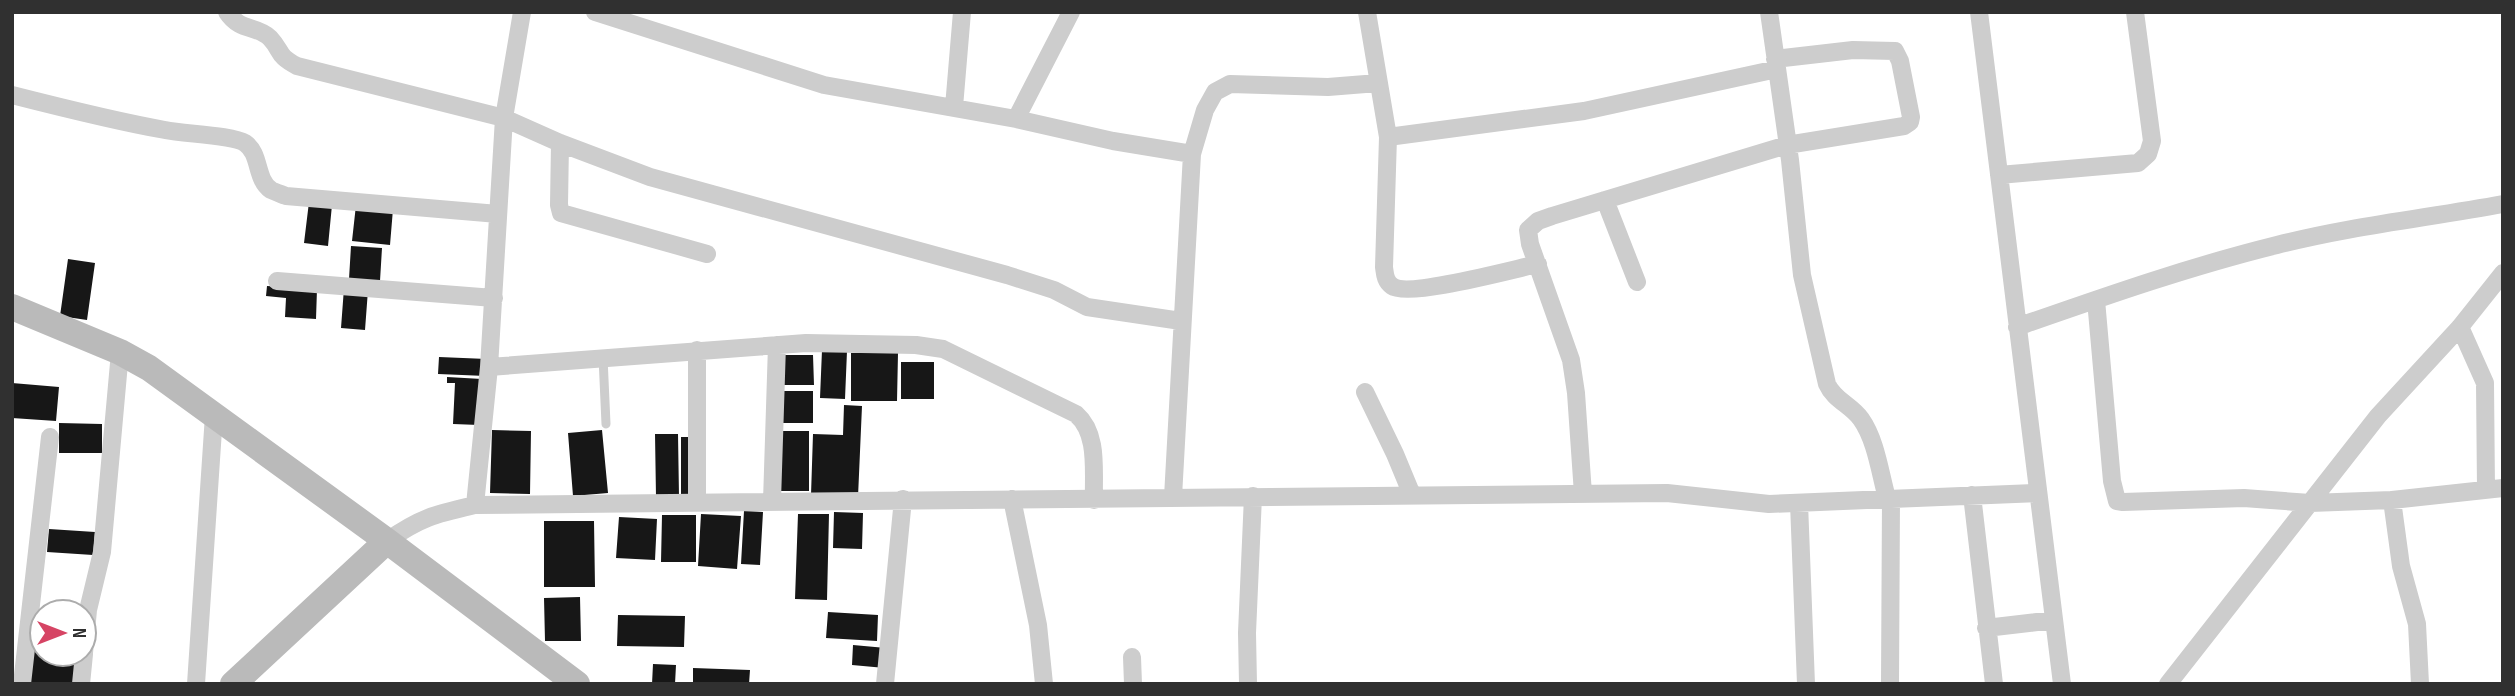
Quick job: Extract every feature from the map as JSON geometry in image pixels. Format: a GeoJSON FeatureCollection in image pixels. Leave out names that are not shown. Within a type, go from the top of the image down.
{"type":"FeatureCollection","features":[{"type":"Feature","properties":{"kind":"street"},"geometry":{"type":"LineString","coordinates":[[228,12],[239,25],[270,38],[283,59],[297,66],[505,118],[650,177],[1038,284],[1087,307],[1181,321]]}},
{"type":"Feature","properties":{"kind":"street"},"geometry":{"type":"LineString","coordinates":[[475,505],[489,366],[505,118],[522,12]]}},
{"type":"Feature","properties":{"kind":"street"},"geometry":{"type":"LineString","coordinates":[[954,107],[962,12]]}},
{"type":"Feature","properties":{"kind":"street"},"geometry":{"type":"LineString","coordinates":[[1016,119],[1071,12]]}},
{"type":"Feature","properties":{"kind":"street"},"geometry":{"type":"LineString","coordinates":[[1367,12],[1388,137],[1384,267],[1386,279],[1397,289],[1411,289],[1538,264]]}},
{"type":"Feature","properties":{"kind":"street"},"geometry":{"type":"LineString","coordinates":[[1769,12],[1802,275],[1827,384],[1836,398],[1855,411],[1863,422],[1889,498],[1890,684]]}},
{"type":"Feature","properties":{"kind":"street"},"geometry":{"type":"LineString","coordinates":[[1979,12],[2062,684]]}},
{"type":"Feature","properties":{"kind":"street"},"geometry":{"type":"LineString","coordinates":[[1999,176],[2138,163],[2148,154],[2152,141],[2135,12]]}},
{"type":"Feature","properties":{"kind":"street"},"geometry":{"type":"LineString","coordinates":[[604,14],[824,85],[954,107],[1113,141],[1192,154]]}},
{"type":"Feature","properties":{"kind":"street"},"geometry":{"type":"LineString","coordinates":[[1388,137],[1584,111],[1776,64],[1853,50],[1895,51],[1911,117],[1910,122],[1904,126],[1787,145],[1552,216],[1528,230],[1528,237],[1571,360],[1583,494]]}},
{"type":"Feature","properties":{"kind":"street"},"geometry":{"type":"LineString","coordinates":[[1173,497],[1192,154],[1205,110],[1215,92],[1230,84],[1328,87],[1378,83]]}},
{"type":"Feature","properties":{"kind":"street"},"geometry":{"type":"LineString","coordinates":[[12,95],[165,130],[234,139],[247,144],[254,153],[261,177],[270,189],[286,196],[498,214]]}},
{"type":"Feature","properties":{"kind":"street"},"geometry":{"type":"LineString","coordinates":[[560,142],[561,213],[707,254]]}},
{"type":"Feature","properties":{"kind":"street"},"geometry":{"type":"LineString","coordinates":[[1605,200],[1637,282]]}},
{"type":"Feature","properties":{"kind":"street"},"geometry":{"type":"LineString","coordinates":[[2017,327],[2210,262],[2279,244],[2367,225],[2503,204]]}},
{"type":"Feature","properties":{"kind":"street"},"geometry":{"type":"LineString","coordinates":[[2168,684],[2378,416],[2460,327],[2503,273]]}},
{"type":"Feature","properties":{"kind":"street"},"geometry":{"type":"LineString","coordinates":[[277,281],[494,298]]}},
{"type":"Feature","properties":{"kind":"street"},"geometry":{"type":"LineString","coordinates":[[2096,300],[2114,496],[2123,502],[2266,498],[2310,503],[2392,500],[2494,489],[2485,383],[2460,327]]}},
{"type":"Feature","properties":{"kind":"street"},"geometry":{"type":"LineString","coordinates":[[12,307],[120,352],[149,368],[578,684]]}},
{"type":"Feature","properties":{"kind":"street"},"geometry":{"type":"LineString","coordinates":[[489,366],[806,343],[916,345],[943,349],[1076,414],[1086,423],[1092,436],[1094,500]]}},
{"type":"Feature","properties":{"kind":"street"},"geometry":{"type":"LineString","coordinates":[[772,501],[777,345]]}},
{"type":"Feature","properties":{"kind":"street"},"geometry":{"type":"LineString","coordinates":[[697,350],[697,503]]}},
{"type":"Feature","properties":{"kind":"street"},"geometry":{"type":"LineString","coordinates":[[91,598],[102,552],[120,352]]}},
{"type":"Feature","properties":{"kind":"street"},"geometry":{"type":"LineString","coordinates":[[1365,392],[1412,495]]}},
{"type":"Feature","properties":{"kind":"street"},"geometry":{"type":"LineString","coordinates":[[196,684],[214,415]]}},
{"type":"Feature","properties":{"kind":"street"},"geometry":{"type":"LineString","coordinates":[[22,684],[50,437]]}},
{"type":"Feature","properties":{"kind":"street"},"geometry":{"type":"LineString","coordinates":[[233,684],[387,541],[414,522],[431,515],[475,505],[1667,493],[1769,504],[2037,493]]}},
{"type":"Feature","properties":{"kind":"street"},"geometry":{"type":"LineString","coordinates":[[1972,495],[1994,684]]}},
{"type":"Feature","properties":{"kind":"street"},"geometry":{"type":"LineString","coordinates":[[1248,684],[1247,633],[1254,496]]}},
{"type":"Feature","properties":{"kind":"street"},"geometry":{"type":"LineString","coordinates":[[885,684],[903,499]]}},
{"type":"Feature","properties":{"kind":"street"},"geometry":{"type":"LineString","coordinates":[[1012,499],[1038,625],[1044,684]]}},
{"type":"Feature","properties":{"kind":"street"},"geometry":{"type":"LineString","coordinates":[[2392,500],[2401,566],[2417,624],[2420,684]]}},
{"type":"Feature","properties":{"kind":"street"},"geometry":{"type":"LineString","coordinates":[[1799,503],[1806,684]]}},
{"type":"Feature","properties":{"kind":"street"},"geometry":{"type":"LineString","coordinates":[[1986,628],[2054,620]]}},
{"type":"Feature","properties":{"kind":"street"},"geometry":{"type":"LineString","coordinates":[[1132,657],[1133,684]]}},
{"type":"Feature","properties":{"kind":"lane"},"geometry":{"type":"LineString","coordinates":[[603,357],[606,424]]}},
{"type":"Feature","properties":{"kind":"building"},"geometry":{"type":"Polygon","coordinates":[[[309,202],[332,205],[328,246],[304,243],[309,202]]]}},
{"type":"Feature","properties":{"kind":"building"},"geometry":{"type":"Polygon","coordinates":[[[356,205],[393,209],[390,245],[352,241],[356,205]]]}},
{"type":"Feature","properties":{"kind":"building"},"geometry":{"type":"Polygon","coordinates":[[[351,246],[382,248],[380,281],[349,279],[351,246]]]}},
{"type":"Feature","properties":{"kind":"building"},"geometry":{"type":"Polygon","coordinates":[[[68,259],[95,263],[87,320],[60,316],[68,259]]]}},
{"type":"Feature","properties":{"kind":"building"},"geometry":{"type":"Polygon","coordinates":[[[267,286],[317,289],[316,319],[285,317],[286,298],[266,296],[267,286]]]}},
{"type":"Feature","properties":{"kind":"building"},"geometry":{"type":"Polygon","coordinates":[[[344,288],[368,290],[365,330],[341,328],[344,288]]]}},
{"type":"Feature","properties":{"kind":"building"},"geometry":{"type":"Polygon","coordinates":[[[822,350],[847,351],[845,399],[820,398],[822,350]]]}},
{"type":"Feature","properties":{"kind":"building"},"geometry":{"type":"Polygon","coordinates":[[[851,353],[898,353],[897,401],[851,401],[851,353]]]}},
{"type":"Feature","properties":{"kind":"building"},"geometry":{"type":"Polygon","coordinates":[[[782,355],[813,355],[814,385],[782,385],[782,355]]]}},
{"type":"Feature","properties":{"kind":"building"},"geometry":{"type":"Polygon","coordinates":[[[439,357],[487,359],[486,376],[438,374],[439,357]]]}},
{"type":"Feature","properties":{"kind":"building"},"geometry":{"type":"Polygon","coordinates":[[[901,362],[934,362],[934,399],[901,399],[901,362]]]}},
{"type":"Feature","properties":{"kind":"building"},"geometry":{"type":"Polygon","coordinates":[[[447,377],[482,379],[479,425],[453,424],[455,383],[447,383],[447,377]]]}},
{"type":"Feature","properties":{"kind":"building"},"geometry":{"type":"Polygon","coordinates":[[[12,383],[59,387],[56,421],[12,418],[12,383]]]}},
{"type":"Feature","properties":{"kind":"building"},"geometry":{"type":"Polygon","coordinates":[[[781,391],[813,391],[813,423],[780,423],[781,391]]]}},
{"type":"Feature","properties":{"kind":"building"},"geometry":{"type":"Polygon","coordinates":[[[844,405],[862,406],[858,497],[811,495],[813,434],[843,435],[844,405]]]}},
{"type":"Feature","properties":{"kind":"building"},"geometry":{"type":"Polygon","coordinates":[[[59,423],[102,424],[102,453],[59,453],[59,423]]]}},
{"type":"Feature","properties":{"kind":"building"},"geometry":{"type":"Polygon","coordinates":[[[492,430],[531,431],[530,494],[490,493],[492,430]]]}},
{"type":"Feature","properties":{"kind":"building"},"geometry":{"type":"Polygon","coordinates":[[[602,430],[608,493],[573,496],[568,433],[602,430]]]}},
{"type":"Feature","properties":{"kind":"building"},"geometry":{"type":"Polygon","coordinates":[[[781,431],[809,431],[809,491],[781,491],[781,431]]]}},
{"type":"Feature","properties":{"kind":"building"},"geometry":{"type":"Polygon","coordinates":[[[655,434],[678,434],[679,497],[656,497],[655,434]]]}},
{"type":"Feature","properties":{"kind":"building"},"geometry":{"type":"Polygon","coordinates":[[[681,437],[696,437],[696,496],[681,496],[681,437]]]}},
{"type":"Feature","properties":{"kind":"building"},"geometry":{"type":"Polygon","coordinates":[[[744,511],[763,512],[760,565],[741,564],[744,511]]]}},
{"type":"Feature","properties":{"kind":"building"},"geometry":{"type":"Polygon","coordinates":[[[834,512],[863,513],[862,549],[833,548],[834,512]]]}},
{"type":"Feature","properties":{"kind":"building"},"geometry":{"type":"Polygon","coordinates":[[[701,514],[741,516],[737,569],[698,566],[701,514]]]}},
{"type":"Feature","properties":{"kind":"building"},"geometry":{"type":"Polygon","coordinates":[[[798,514],[829,514],[827,600],[795,599],[798,514]]]}},
{"type":"Feature","properties":{"kind":"building"},"geometry":{"type":"Polygon","coordinates":[[[662,515],[696,515],[696,562],[661,562],[662,515]]]}},
{"type":"Feature","properties":{"kind":"building"},"geometry":{"type":"Polygon","coordinates":[[[619,517],[657,519],[655,560],[616,558],[619,517]]]}},
{"type":"Feature","properties":{"kind":"building"},"geometry":{"type":"Polygon","coordinates":[[[544,521],[594,521],[595,587],[544,587],[544,521]]]}},
{"type":"Feature","properties":{"kind":"building"},"geometry":{"type":"Polygon","coordinates":[[[49,529],[95,532],[93,555],[47,552],[49,529]]]}},
{"type":"Feature","properties":{"kind":"building"},"geometry":{"type":"Polygon","coordinates":[[[580,597],[581,641],[545,641],[544,598],[580,597]]]}},
{"type":"Feature","properties":{"kind":"building"},"geometry":{"type":"Polygon","coordinates":[[[828,612],[878,615],[877,641],[826,638],[828,612]]]}},
{"type":"Feature","properties":{"kind":"building"},"geometry":{"type":"Polygon","coordinates":[[[618,615],[685,616],[684,647],[617,646],[618,615]]]}},
{"type":"Feature","properties":{"kind":"building"},"geometry":{"type":"Polygon","coordinates":[[[853,645],[886,648],[885,668],[852,665],[853,645]]]}},
{"type":"Feature","properties":{"kind":"building"},"geometry":{"type":"Polygon","coordinates":[[[653,664],[676,665],[675,684],[652,684],[653,664]]]}},
{"type":"Feature","properties":{"kind":"building"},"geometry":{"type":"Polygon","coordinates":[[[31,668],[75,668],[74,684],[30,684],[31,668]]]}},
{"type":"Feature","properties":{"kind":"building"},"geometry":{"type":"Polygon","coordinates":[[[693,668],[750,670],[749,684],[693,684],[693,668]]]}}]}
